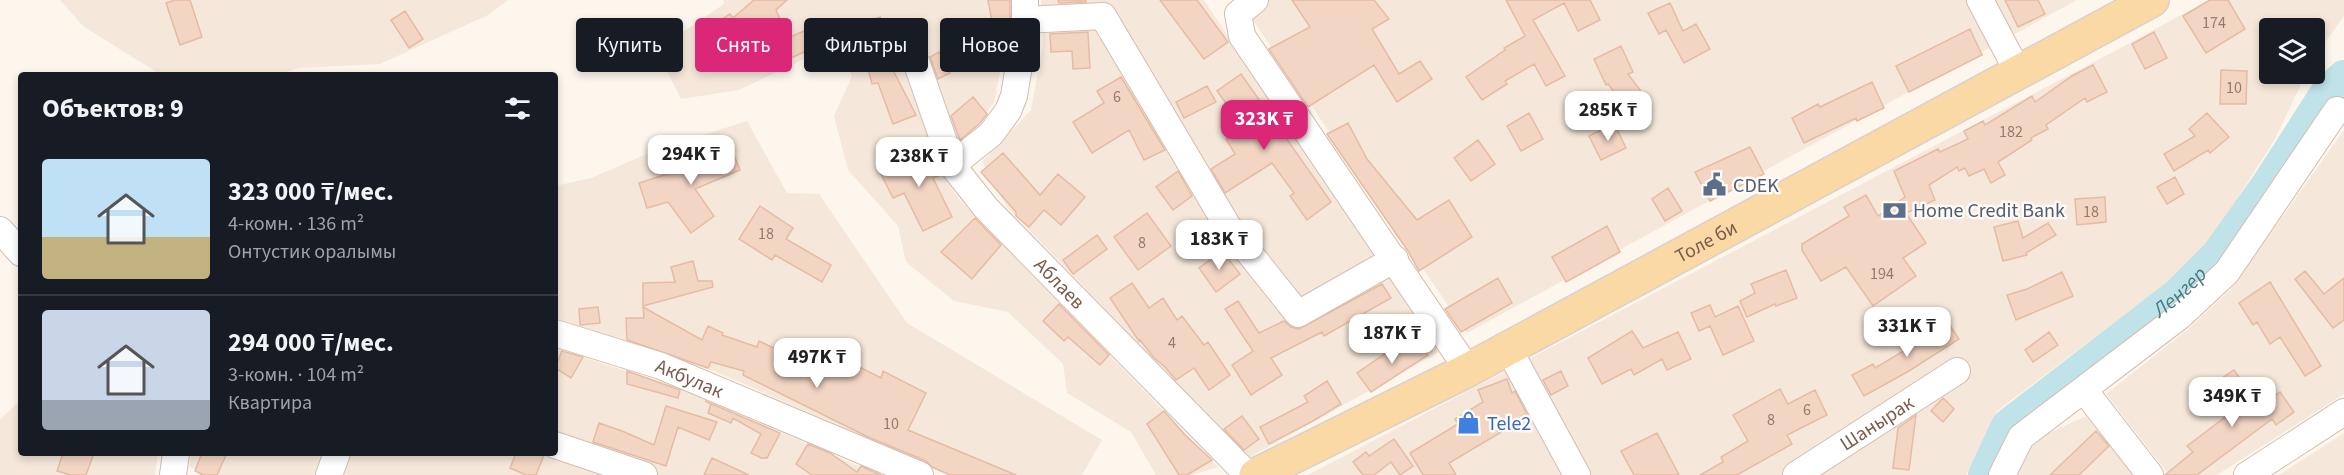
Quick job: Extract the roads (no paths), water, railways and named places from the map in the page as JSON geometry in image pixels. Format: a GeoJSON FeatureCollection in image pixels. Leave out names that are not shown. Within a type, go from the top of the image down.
{"type":"FeatureCollection","features":[{"type":"Feature","properties":{"kind":"main road","name":"Толе би"},"geometry":{"type":"LineString","coordinates":[[1256,475],[1468,370],[2152,0]]}},
{"type":"Feature","properties":{"kind":"street"},"geometry":{"type":"LineString","coordinates":[[1255,0],[1238,14],[1242,36],[1468,370]]}},
{"type":"Feature","properties":{"kind":"street"},"geometry":{"type":"LineString","coordinates":[[1980,0],[2019,72]]}},
{"type":"Feature","properties":{"kind":"street"},"geometry":{"type":"LineString","coordinates":[[952,165],[991,134],[1008,111],[1014,96],[1025,10],[1103,16],[1227,225],[1298,314],[1395,259]]}},
{"type":"Feature","properties":{"kind":"street","name":"Аблаев"},"geometry":{"type":"LineString","coordinates":[[920,72],[952,165],[986,208],[1248,475]]}},
{"type":"Feature","properties":{"kind":"street"},"geometry":{"type":"LineString","coordinates":[[2002,475],[2021,437],[2180,316],[2228,272],[2337,111]]}},
{"type":"Feature","properties":{"kind":"street"},"geometry":{"type":"LineString","coordinates":[[0,230],[18,250]]}},
{"type":"Feature","properties":{"kind":"street","name":"Акбулак"},"geometry":{"type":"LineString","coordinates":[[558,334],[661,366],[920,475]]}},
{"type":"Feature","properties":{"kind":"street"},"geometry":{"type":"LineString","coordinates":[[1508,348],[1577,475]]}},
{"type":"Feature","properties":{"kind":"street","name":"Шанырак"},"geometry":{"type":"LineString","coordinates":[[1796,475],[1957,371]]}},
{"type":"Feature","properties":{"kind":"street"},"geometry":{"type":"LineString","coordinates":[[2084,390],[2150,475]]}},
{"type":"Feature","properties":{"kind":"street"},"geometry":{"type":"LineString","coordinates":[[2247,475],[2344,412]]}},
{"type":"Feature","properties":{"kind":"street"},"geometry":{"type":"LineString","coordinates":[[558,446],[644,475]]}},
{"type":"Feature","properties":{"kind":"street"},"geometry":{"type":"LineString","coordinates":[[172,475],[175,456]]}},
{"type":"Feature","properties":{"kind":"street"},"geometry":{"type":"LineString","coordinates":[[329,475],[336,456]]}},
{"type":"Feature","properties":{"kind":"waterway","name":"Ленгер"},"geometry":{"type":"LineString","coordinates":[[1985,475],[2008,426],[2178,295],[2218,255],[2270,182],[2329,90],[2344,77]]}},
{"type":"Feature","properties":{"kind":"place","name":"CDEK"},"geometry":{"type":"Point","coordinates":[1715,185]}},
{"type":"Feature","properties":{"kind":"place","name":"Home Credit Bank"},"geometry":{"type":"Point","coordinates":[1895,210]}},
{"type":"Feature","properties":{"kind":"place","name":"Tele2"},"geometry":{"type":"Point","coordinates":[1469,423]}}]}
